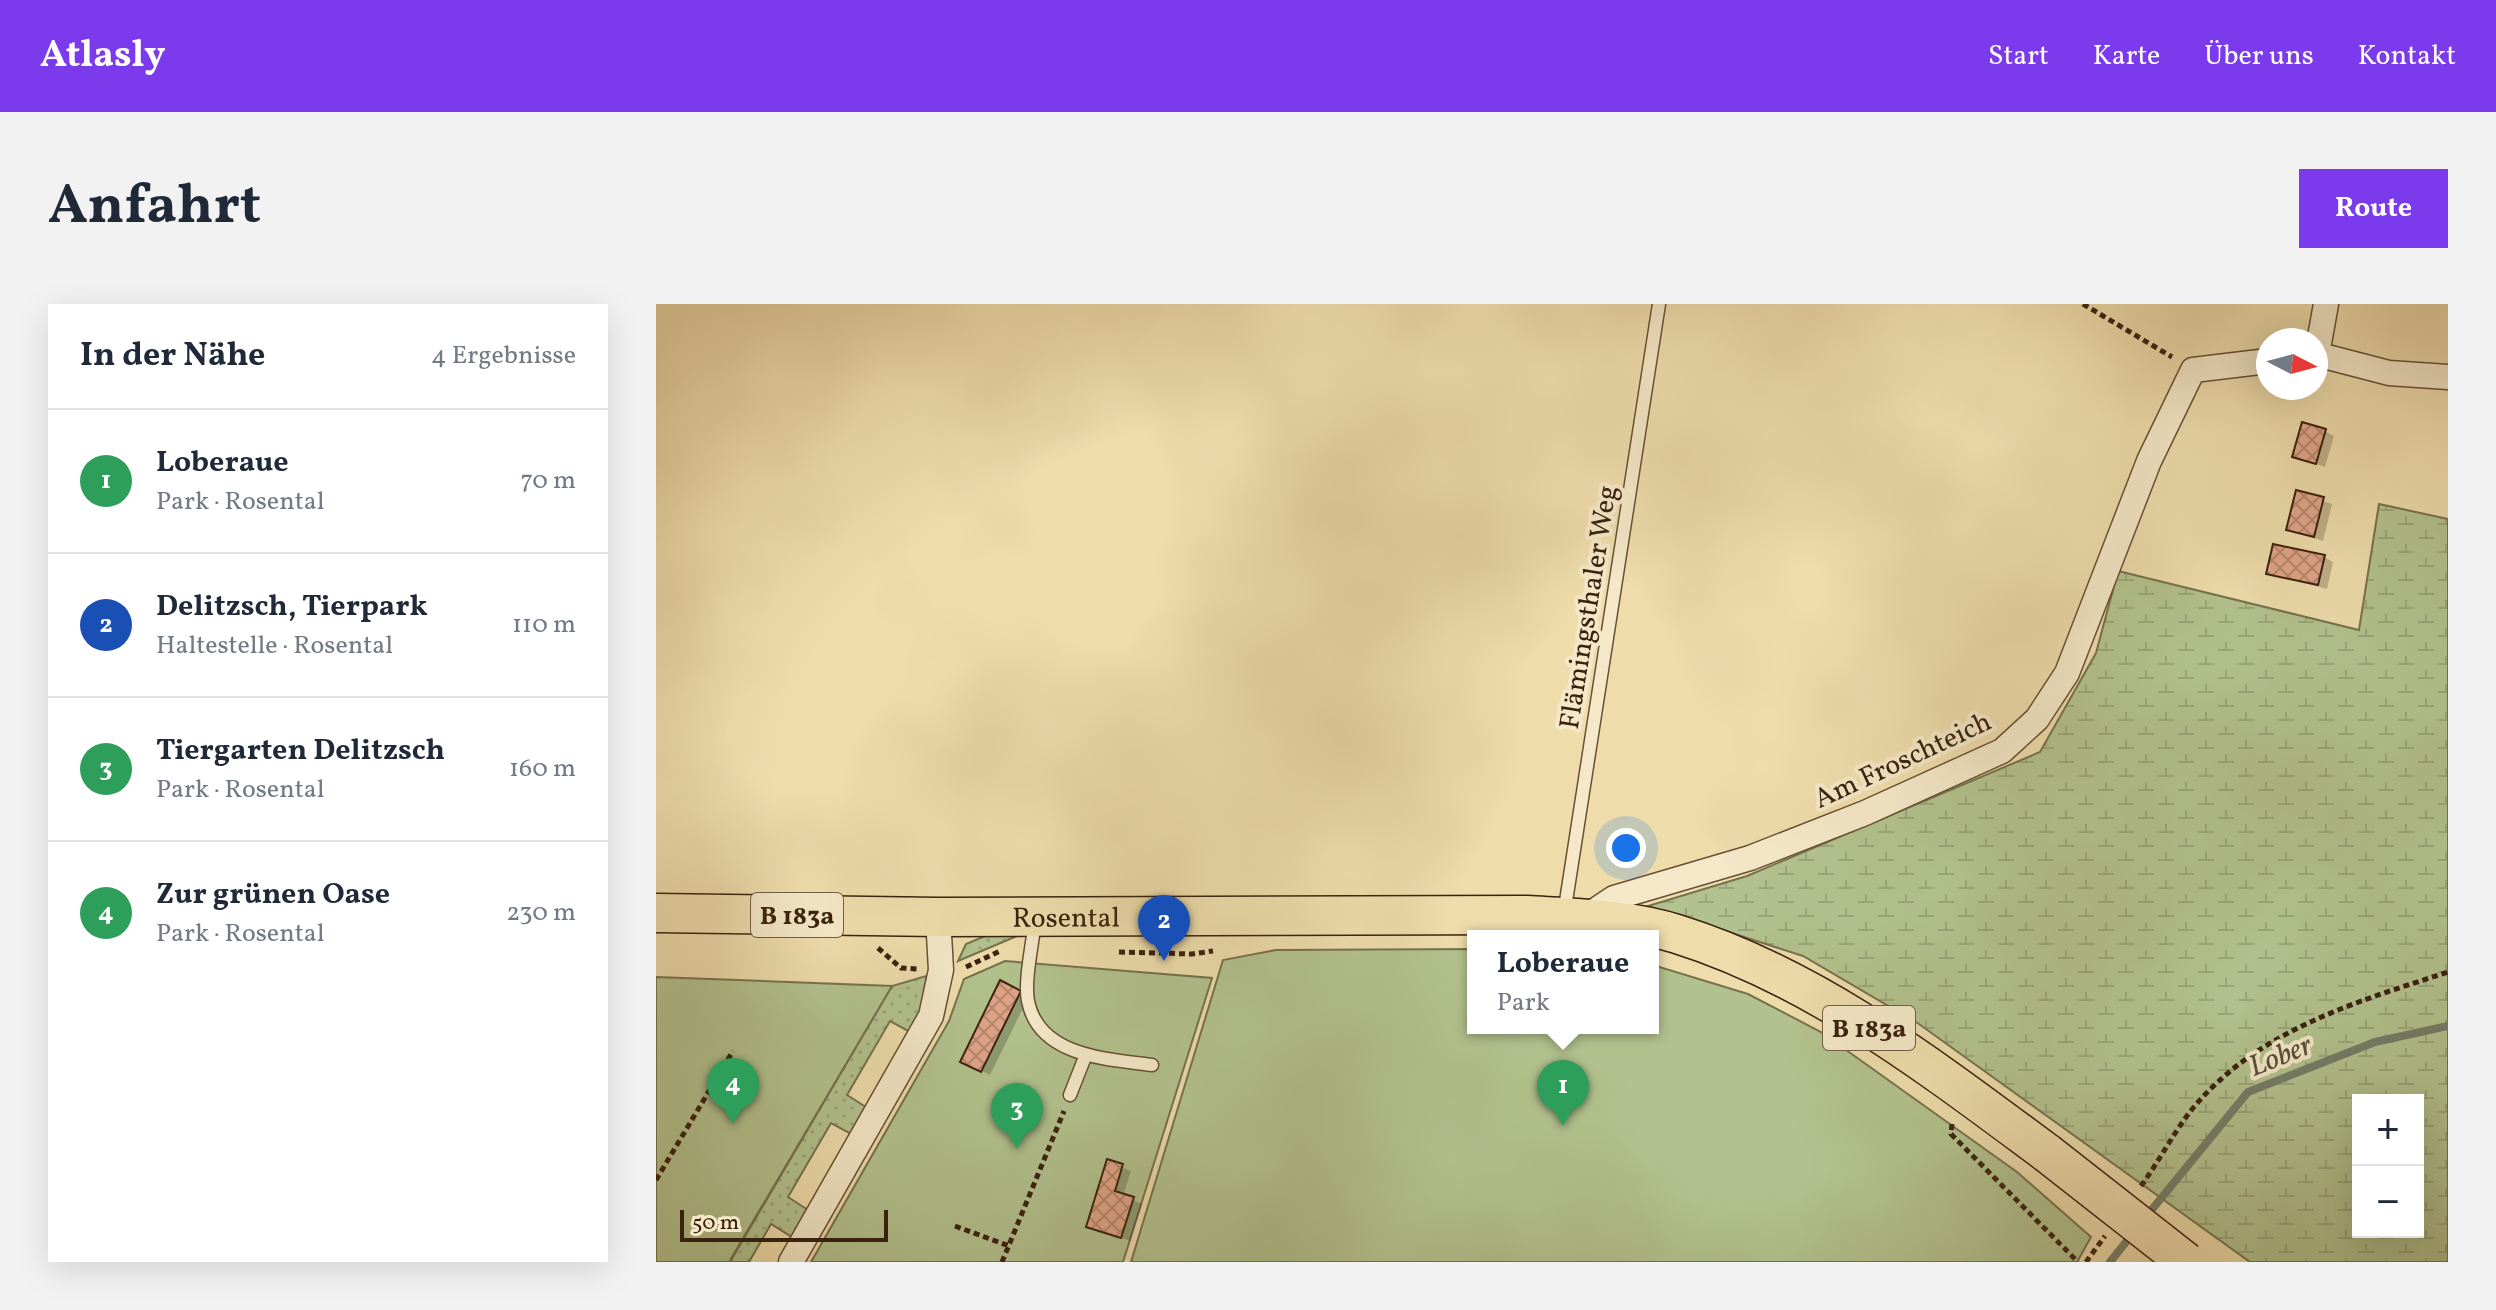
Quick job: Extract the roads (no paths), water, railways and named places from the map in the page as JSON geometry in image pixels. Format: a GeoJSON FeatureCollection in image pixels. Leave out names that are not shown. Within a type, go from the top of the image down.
{"type":"FeatureCollection","features":[{"type":"Feature","properties":{"kind":"main road","name":"B 183a"},"geometry":{"type":"LineString","coordinates":[[656,913],[938,917]]}},
{"type":"Feature","properties":{"kind":"main road","name":"Rosental"},"geometry":{"type":"LineString","coordinates":[[938,917],[1574,918],[1654,930]]}},
{"type":"Feature","properties":{"kind":"main road","name":"Rosental"},"geometry":{"type":"LineString","coordinates":[[1659,931],[1674,933],[1755,962],[1847,1013],[1946,1079],[2047,1153],[2186,1262]]}},
{"type":"Feature","properties":{"kind":"street"},"geometry":{"type":"LineString","coordinates":[[2321,328],[2326,304]]}},
{"type":"Feature","properties":{"kind":"street"},"geometry":{"type":"LineString","coordinates":[[2328,357],[2389,373],[2448,377]]}},
{"type":"Feature","properties":{"kind":"street","name":"Am Froschteich"},"geometry":{"type":"LineString","coordinates":[[1574,918],[1614,898],[1750,858],[1865,813],[2002,751],[2037,719],[2067,673],[2149,461],[2193,370],[2256,362]]}},
{"type":"Feature","properties":{"kind":"street"},"geometry":{"type":"LineString","coordinates":[[791,1262],[931,1016],[941,970],[938,917]]}},
{"type":"Feature","properties":{"kind":"lane","name":"Flämingsthaler Weg"},"geometry":{"type":"LineString","coordinates":[[1574,918],[1659,304]]}},
{"type":"Feature","properties":{"kind":"lane"},"geometry":{"type":"LineString","coordinates":[[1036,917],[1028,1001],[1046,1034],[1085,1057],[1152,1065]]}},
{"type":"Feature","properties":{"kind":"lane"},"geometry":{"type":"LineString","coordinates":[[1070,1095],[1085,1057]]}},
{"type":"Feature","properties":{"kind":"waterway","name":"Lober"},"geometry":{"type":"LineString","coordinates":[[2145,1218],[2248,1092],[2375,1042],[2448,1026]]}},
{"type":"Feature","properties":{"kind":"waterway","name":"Lober"},"geometry":{"type":"LineString","coordinates":[[2110,1262],[2134,1232]]}},
{"type":"Feature","properties":{"kind":"place","name":"Delitzsch, Tierpark"},"geometry":{"type":"Point","coordinates":[1164,961]}},
{"type":"Feature","properties":{"kind":"place","name":"Zur grünen Oase"},"geometry":{"type":"Point","coordinates":[733,1124]}},
{"type":"Feature","properties":{"kind":"place","name":"Loberaue"},"geometry":{"type":"Point","coordinates":[1563,1126]}},
{"type":"Feature","properties":{"kind":"place","name":"Tiergarten Delitzsch"},"geometry":{"type":"Point","coordinates":[1017,1149]}}]}
